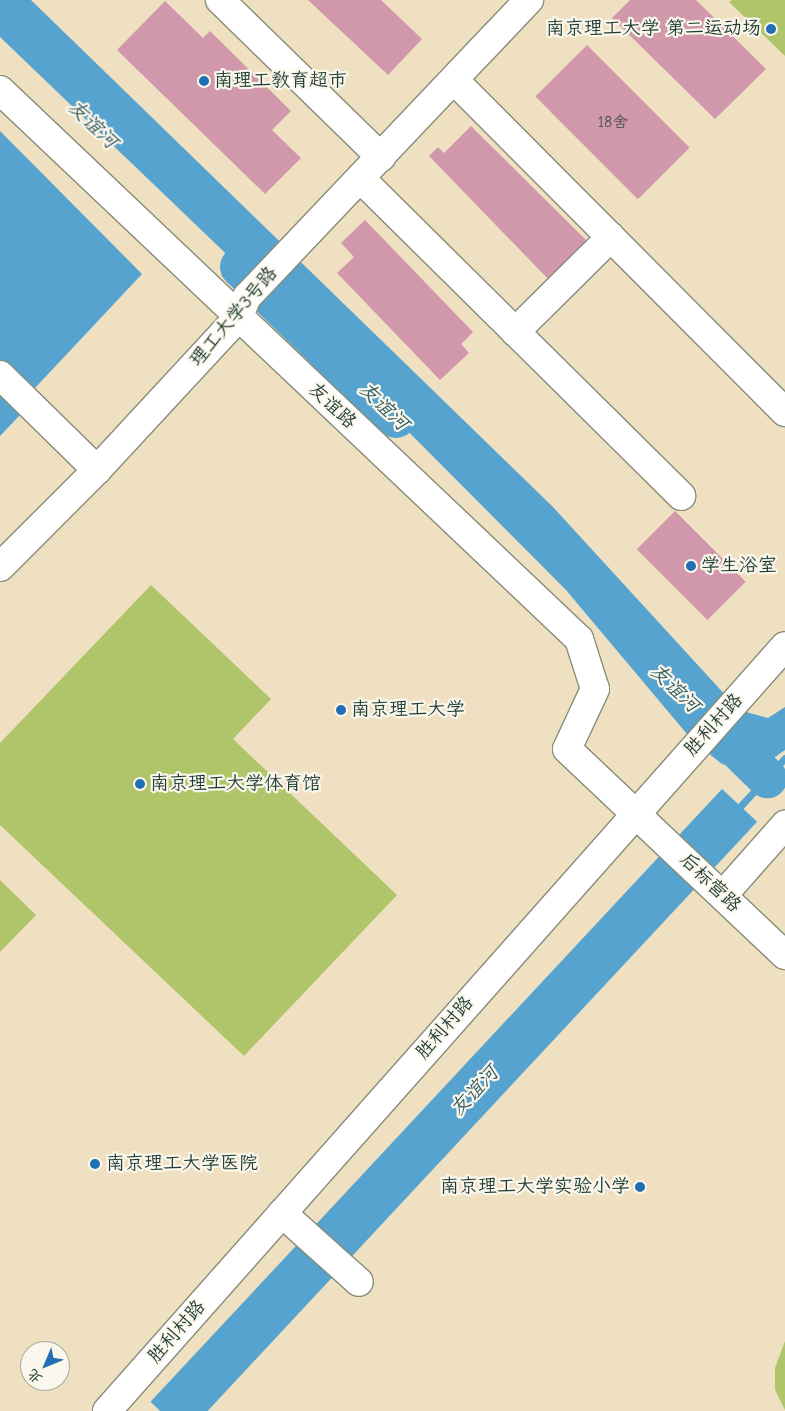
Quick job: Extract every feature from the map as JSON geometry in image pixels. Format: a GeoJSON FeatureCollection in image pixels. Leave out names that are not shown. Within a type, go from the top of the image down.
{"type":"FeatureCollection","features":[{"type":"Feature","properties":{"kind":"street"},"geometry":{"type":"LineString","coordinates":[[220,0],[381,157]]}},
{"type":"Feature","properties":{"kind":"street","name":"理工大学3号路"},"geometry":{"type":"LineString","coordinates":[[0,567],[97,470],[315,225],[530,0]]}},
{"type":"Feature","properties":{"kind":"street"},"geometry":{"type":"LineString","coordinates":[[454,80],[785,412]]}},
{"type":"Feature","properties":{"kind":"street","name":"友谊路"},"geometry":{"type":"LineString","coordinates":[[0,90],[242,307],[579,639],[595,689],[567,749]]}},
{"type":"Feature","properties":{"kind":"street"},"geometry":{"type":"LineString","coordinates":[[360,178],[681,496]]}},
{"type":"Feature","properties":{"kind":"street"},"geometry":{"type":"LineString","coordinates":[[515,332],[611,237]]}},
{"type":"Feature","properties":{"kind":"street"},"geometry":{"type":"LineString","coordinates":[[3,378],[97,470]]}},
{"type":"Feature","properties":{"kind":"street","name":"胜利村路"},"geometry":{"type":"LineString","coordinates":[[107,1411],[282,1213],[644,821],[658,786],[777,655]]}},
{"type":"Feature","properties":{"kind":"street","name":"后标营路"},"geometry":{"type":"LineString","coordinates":[[567,749],[785,955]]}},
{"type":"Feature","properties":{"kind":"street"},"geometry":{"type":"LineString","coordinates":[[722,895],[785,825]]}},
{"type":"Feature","properties":{"kind":"street"},"geometry":{"type":"LineString","coordinates":[[282,1213],[359,1282]]}},
{"type":"Feature","properties":{"kind":"green space","name":"南京理工大学 第二运动场"},"geometry":{"type":"Polygon","coordinates":[[[732,0],[785,0],[785,56],[729,2],[732,0]]]}},
{"type":"Feature","properties":{"kind":"green space","name":"南京理工大学体育馆"},"geometry":{"type":"Polygon","coordinates":[[[151,585],[271,699],[233,739],[397,895],[244,1056],[0,825],[0,743],[151,585]]]}},
{"type":"Feature","properties":{"kind":"green space"},"geometry":{"type":"Polygon","coordinates":[[[0,880],[36,915],[0,952],[0,880]]]}},
{"type":"Feature","properties":{"kind":"green space"},"geometry":{"type":"Polygon","coordinates":[[[785,1341],[785,1410],[775,1390],[775,1368],[785,1341]]]}},
{"type":"Feature","properties":{"kind":"water"},"geometry":{"type":"Polygon","coordinates":[[[0,0],[31,0],[553,507],[739,710],[768,718],[785,707],[785,750],[759,768],[739,768],[722,764],[692,740],[566,590],[341,364],[0,37],[0,0]]]}},
{"type":"Feature","properties":{"kind":"water"},"geometry":{"type":"Polygon","coordinates":[[[0,131],[142,274],[35,388],[13,368],[0,382],[0,131]]]}},
{"type":"Feature","properties":{"kind":"water"},"geometry":{"type":"Polygon","coordinates":[[[0,396],[21,414],[0,436],[0,396]]]}},
{"type":"Feature","properties":{"kind":"water"},"geometry":{"type":"Polygon","coordinates":[[[722,789],[757,822],[208,1411],[160,1411],[150,1402],[722,789]]]}},
{"type":"Feature","properties":{"kind":"building"},"geometry":{"type":"Polygon","coordinates":[[[308,0],[381,0],[422,39],[388,75],[308,0]]]}},
{"type":"Feature","properties":{"kind":"building"},"geometry":{"type":"Polygon","coordinates":[[[630,0],[696,0],[766,69],[715,119],[612,18],[630,0]]]}},
{"type":"Feature","properties":{"kind":"building","name":"南理工教育超市"},"geometry":{"type":"Polygon","coordinates":[[[165,1],[203,38],[210,31],[291,111],[272,130],[301,158],[265,194],[117,50],[165,1]]]}},
{"type":"Feature","properties":{"kind":"building"},"geometry":{"type":"Polygon","coordinates":[[[587,45],[690,148],[638,199],[535,97],[587,45]]]}},
{"type":"Feature","properties":{"kind":"building"},"geometry":{"type":"Polygon","coordinates":[[[471,126],[589,243],[551,282],[429,156],[438,147],[444,153],[471,126]]]}},
{"type":"Feature","properties":{"kind":"building"},"geometry":{"type":"Polygon","coordinates":[[[365,220],[473,332],[461,344],[469,353],[440,380],[337,273],[354,257],[341,243],[365,220]]]}},
{"type":"Feature","properties":{"kind":"building","name":"学生浴室"},"geometry":{"type":"Polygon","coordinates":[[[675,511],[746,582],[708,620],[637,549],[675,511]]]}},
{"type":"Feature","properties":{"kind":"waterway","name":"友谊河"},"geometry":{"type":"LineString","coordinates":[[240,267],[396,418]]}},
{"type":"Feature","properties":{"kind":"waterway","name":"友谊河"},"geometry":{"type":"LineString","coordinates":[[718,730],[767,778]]}},
{"type":"Feature","properties":{"kind":"waterway","name":"友谊河"},"geometry":{"type":"LineString","coordinates":[[734,813],[785,758]]}},
{"type":"Feature","properties":{"kind":"place","name":"南京理工大学 第二运动场"},"geometry":{"type":"Point","coordinates":[771,29]}},
{"type":"Feature","properties":{"kind":"place","name":"南理工教育超市"},"geometry":{"type":"Point","coordinates":[204,81]}},
{"type":"Feature","properties":{"kind":"place","name":"学生浴室"},"geometry":{"type":"Point","coordinates":[691,566]}},
{"type":"Feature","properties":{"kind":"place","name":"南京理工大学"},"geometry":{"type":"Point","coordinates":[341,710]}},
{"type":"Feature","properties":{"kind":"place","name":"南京理工大学体育馆"},"geometry":{"type":"Point","coordinates":[140,784]}},
{"type":"Feature","properties":{"kind":"place","name":"南京理工大学医院"},"geometry":{"type":"Point","coordinates":[95,1164]}},
{"type":"Feature","properties":{"kind":"place","name":"南京理工大学实验小学"},"geometry":{"type":"Point","coordinates":[640,1187]}}]}
